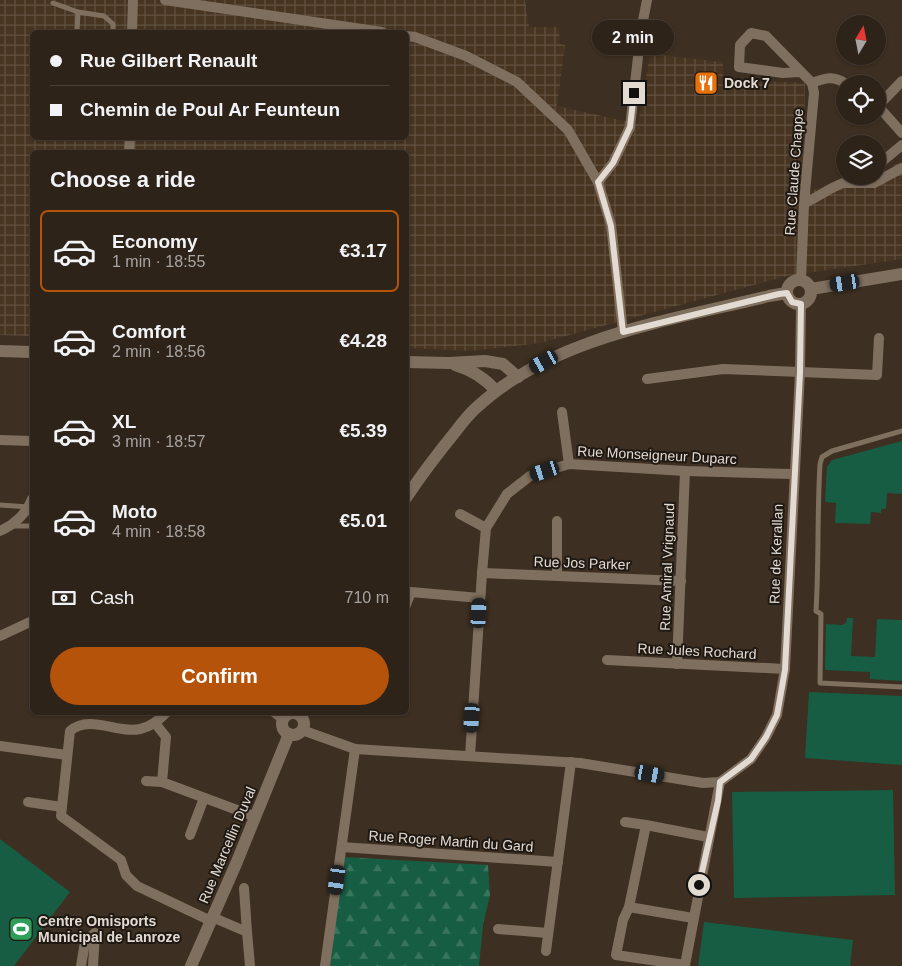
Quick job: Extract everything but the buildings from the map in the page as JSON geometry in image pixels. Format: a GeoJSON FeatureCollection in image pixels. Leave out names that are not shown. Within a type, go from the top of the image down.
{"type":"FeatureCollection","features":[{"type":"Feature","properties":{"kind":"main road"},"geometry":{"type":"LineString","coordinates":[[811,289],[902,274]]}},
{"type":"Feature","properties":{"kind":"main road"},"geometry":{"type":"LineString","coordinates":[[801,280],[807,283],[811,289],[809,298],[801,304],[792,302],[787,293],[791,283],[801,280]]}},
{"type":"Feature","properties":{"kind":"main road"},"geometry":{"type":"LineString","coordinates":[[409,493],[427,466],[475,409],[518,376],[557,356],[623,332],[787,293]]}},
{"type":"Feature","properties":{"kind":"main road"},"geometry":{"type":"LineString","coordinates":[[0,351],[30,352]]}},
{"type":"Feature","properties":{"kind":"main road"},"geometry":{"type":"LineString","coordinates":[[409,362],[485,361],[503,364],[518,376]]}},
{"type":"Feature","properties":{"kind":"main road"},"geometry":{"type":"LineString","coordinates":[[449,363],[467,369],[484,378],[496,391]]}},
{"type":"Feature","properties":{"kind":"main road"},"geometry":{"type":"LineString","coordinates":[[278,716],[283,729],[288,734],[296,734],[302,730],[304,723],[299,715]]}},
{"type":"Feature","properties":{"kind":"main road","name":"Rue Marcellin Duval"},"geometry":{"type":"LineString","coordinates":[[190,966],[256,817],[288,734]]}},
{"type":"Feature","properties":{"kind":"street"},"geometry":{"type":"LineString","coordinates":[[132,30],[133,0]]}},
{"type":"Feature","properties":{"kind":"street"},"geometry":{"type":"LineString","coordinates":[[165,0],[368,30]]}},
{"type":"Feature","properties":{"kind":"street"},"geometry":{"type":"LineString","coordinates":[[598,182],[613,163],[630,127],[641,31],[648,0]]}},
{"type":"Feature","properties":{"kind":"street"},"geometry":{"type":"LineString","coordinates":[[799,72],[782,73],[739,67],[740,45],[751,33],[766,36],[799,72],[812,83],[827,77],[836,78]]}},
{"type":"Feature","properties":{"kind":"street"},"geometry":{"type":"LineString","coordinates":[[409,36],[466,56],[517,82],[568,130],[598,182],[611,226],[623,332]]}},
{"type":"Feature","properties":{"kind":"street"},"geometry":{"type":"LineString","coordinates":[[886,98],[902,81]]}},
{"type":"Feature","properties":{"kind":"street","name":"Rue Claude Chappe"},"geometry":{"type":"LineString","coordinates":[[801,280],[804,204],[814,93],[812,83]]}},
{"type":"Feature","properties":{"kind":"street"},"geometry":{"type":"LineString","coordinates":[[886,115],[902,133]]}},
{"type":"Feature","properties":{"kind":"street"},"geometry":{"type":"LineString","coordinates":[[886,158],[902,144]]}},
{"type":"Feature","properties":{"kind":"street"},"geometry":{"type":"LineString","coordinates":[[804,204],[843,183],[874,183],[902,168]]}},
{"type":"Feature","properties":{"kind":"street","name":"Rue de Kerallan"},"geometry":{"type":"LineString","coordinates":[[720,782],[751,759],[766,737],[777,715],[785,670],[800,372],[801,304]]}},
{"type":"Feature","properties":{"kind":"street"},"geometry":{"type":"LineString","coordinates":[[647,379],[723,368],[877,375],[879,338]]}},
{"type":"Feature","properties":{"kind":"street"},"geometry":{"type":"LineString","coordinates":[[562,412],[569,464]]}},
{"type":"Feature","properties":{"kind":"street"},"geometry":{"type":"LineString","coordinates":[[0,440],[30,441]]}},
{"type":"Feature","properties":{"kind":"street","name":"Rue Monseigneur Duparc"},"geometry":{"type":"LineString","coordinates":[[470,756],[486,528],[507,494],[530,476],[569,464],[685,471],[794,474]]}},
{"type":"Feature","properties":{"kind":"street","name":"Rue Amiral Vrignaud"},"geometry":{"type":"LineString","coordinates":[[677,664],[685,471]]}},
{"type":"Feature","properties":{"kind":"street"},"geometry":{"type":"LineString","coordinates":[[5,529],[30,506]]}},
{"type":"Feature","properties":{"kind":"street"},"geometry":{"type":"LineString","coordinates":[[460,514],[486,528]]}},
{"type":"Feature","properties":{"kind":"street"},"geometry":{"type":"LineString","coordinates":[[557,521],[558,576]]}},
{"type":"Feature","properties":{"kind":"street","name":"Rue Jos Parker"},"geometry":{"type":"LineString","coordinates":[[482,573],[681,581]]}},
{"type":"Feature","properties":{"kind":"street"},"geometry":{"type":"LineString","coordinates":[[409,597],[411,592],[480,598]]}},
{"type":"Feature","properties":{"kind":"street"},"geometry":{"type":"LineString","coordinates":[[0,636],[30,622]]}},
{"type":"Feature","properties":{"kind":"street","name":"Rue Jules Rochard"},"geometry":{"type":"LineString","coordinates":[[607,660],[785,670]]}},
{"type":"Feature","properties":{"kind":"street"},"geometry":{"type":"LineString","coordinates":[[163,715],[147,728],[138,730],[86,723],[76,726],[70,731],[61,816],[120,860],[126,875],[136,886],[211,919],[247,932]]}},
{"type":"Feature","properties":{"kind":"street"},"geometry":{"type":"LineString","coordinates":[[155,722],[166,737],[162,782]]}},
{"type":"Feature","properties":{"kind":"street"},"geometry":{"type":"LineString","coordinates":[[302,730],[355,749],[571,762],[703,783],[720,782],[718,801],[708,837],[685,965],[616,955],[623,920],[629,907],[646,825]]}},
{"type":"Feature","properties":{"kind":"street"},"geometry":{"type":"LineString","coordinates":[[0,746],[67,755]]}},
{"type":"Feature","properties":{"kind":"street"},"geometry":{"type":"LineString","coordinates":[[326,966],[355,749]]}},
{"type":"Feature","properties":{"kind":"street"},"geometry":{"type":"LineString","coordinates":[[546,951],[571,762]]}},
{"type":"Feature","properties":{"kind":"street"},"geometry":{"type":"LineString","coordinates":[[146,781],[162,782],[256,817]]}},
{"type":"Feature","properties":{"kind":"street"},"geometry":{"type":"LineString","coordinates":[[190,835],[204,798]]}},
{"type":"Feature","properties":{"kind":"street"},"geometry":{"type":"LineString","coordinates":[[28,802],[62,807]]}},
{"type":"Feature","properties":{"kind":"street"},"geometry":{"type":"LineString","coordinates":[[625,822],[708,837]]}},
{"type":"Feature","properties":{"kind":"street","name":"Rue Roger Martin du Gard"},"geometry":{"type":"LineString","coordinates":[[342,847],[558,862]]}},
{"type":"Feature","properties":{"kind":"street"},"geometry":{"type":"LineString","coordinates":[[244,888],[250,966]]}},
{"type":"Feature","properties":{"kind":"street"},"geometry":{"type":"LineString","coordinates":[[629,907],[693,918]]}},
{"type":"Feature","properties":{"kind":"street"},"geometry":{"type":"LineString","coordinates":[[498,929],[548,934]]}},
{"type":"Feature","properties":{"kind":"street"},"geometry":{"type":"LineString","coordinates":[[81,966],[85,942],[96,933],[93,966]]}},
{"type":"Feature","properties":{"kind":"lane"},"geometry":{"type":"LineString","coordinates":[[52,3],[78,12],[104,16],[114,24],[113,30]]}},
{"type":"Feature","properties":{"kind":"lane"},"geometry":{"type":"LineString","coordinates":[[78,12],[78,30]]}},
{"type":"Feature","properties":{"kind":"lane"},"geometry":{"type":"LineString","coordinates":[[902,432],[832,451],[822,457],[817,508],[816,611],[821,614],[820,683],[902,687]]}},
{"type":"Feature","properties":{"kind":"lane"},"geometry":{"type":"LineString","coordinates":[[0,505],[30,505]]}},
{"type":"Feature","properties":{"kind":"lane"},"geometry":{"type":"LineString","coordinates":[[5,529],[30,526]]}},
{"type":"Feature","properties":{"kind":"shaded area"},"geometry":{"type":"Polygon","coordinates":[[[0,0],[525,0],[529,27],[559,27],[560,44],[565,45],[557,106],[638,124],[650,54],[723,62],[723,79],[805,83],[802,194],[836,182],[836,185],[886,185],[886,171],[902,160],[902,259],[787,276],[540,343],[471,351],[409,348],[409,150],[30,150],[30,336],[0,335],[0,0]]]}},
{"type":"Feature","properties":{"kind":"green space"},"geometry":{"type":"Polygon","coordinates":[[[902,441],[902,494],[887,493],[886,509],[881,509],[881,513],[871,512],[870,524],[835,523],[836,503],[825,502],[827,467],[832,460],[902,441]]]}},
{"type":"Feature","properties":{"kind":"green space"},"geometry":{"type":"Polygon","coordinates":[[[847,618],[853,618],[851,656],[875,657],[877,619],[902,620],[902,681],[870,679],[870,672],[825,670],[826,624],[842,625],[846,623],[847,618]]]}},
{"type":"Feature","properties":{"kind":"green space"},"geometry":{"type":"Polygon","coordinates":[[[809,692],[902,696],[902,765],[805,758],[809,692]]]}},
{"type":"Feature","properties":{"kind":"green space"},"geometry":{"type":"Polygon","coordinates":[[[893,790],[895,895],[734,898],[732,792],[893,790]]]}},
{"type":"Feature","properties":{"kind":"green space","name":"Centre Omisports Municipal de Lanroze"},"geometry":{"type":"Polygon","coordinates":[[[0,839],[70,892],[14,966],[0,966],[0,839]]]}},
{"type":"Feature","properties":{"kind":"green space"},"geometry":{"type":"Polygon","coordinates":[[[344,857],[488,865],[490,895],[483,925],[479,966],[330,966],[344,857]]]}},
{"type":"Feature","properties":{"kind":"green space"},"geometry":{"type":"Polygon","coordinates":[[[704,922],[853,940],[850,966],[698,966],[704,922]]]}},
{"type":"Feature","properties":{"kind":"place","name":"Dock 7"},"geometry":{"type":"Point","coordinates":[706,83]}},
{"type":"Feature","properties":{"kind":"place","name":"Centre Omisports Municipal de Lanroze"},"geometry":{"type":"Point","coordinates":[21,929]}},
{"type":"Feature","properties":{"kind":"route"},"geometry":{"type":"LineString","coordinates":[[634,93],[630,127],[613,163],[598,182],[611,226],[623,332],[779,294],[787,293],[792,302],[801,304],[800,372],[785,670],[777,715],[766,737],[751,759],[720,782],[718,801],[708,837],[699,885]]}}]}
